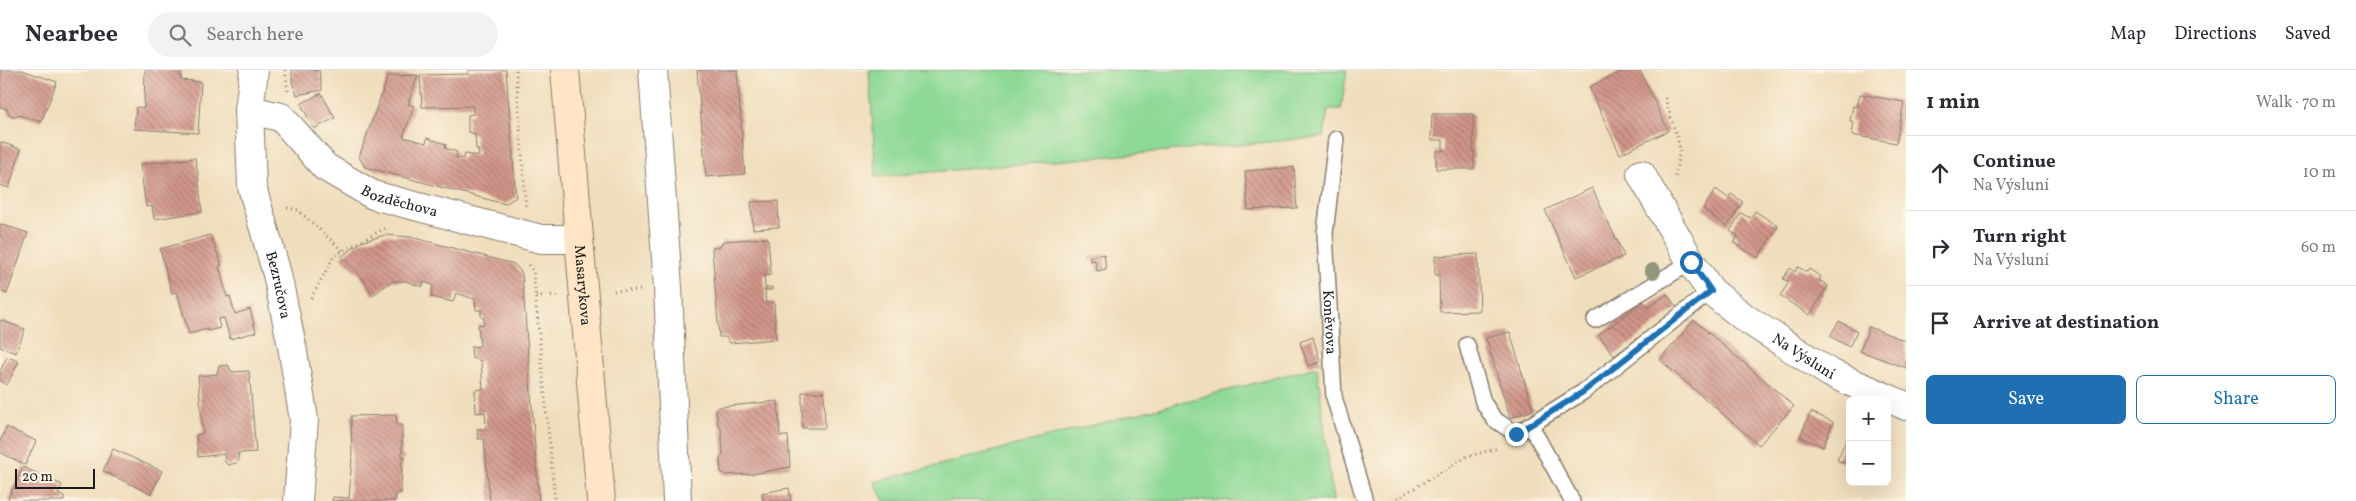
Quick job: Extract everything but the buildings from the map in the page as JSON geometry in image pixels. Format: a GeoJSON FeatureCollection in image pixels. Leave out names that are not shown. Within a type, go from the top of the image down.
{"type":"FeatureCollection","features":[{"type":"Feature","properties":{"kind":"street","name":"Bezručova"},"geometry":{"type":"LineString","coordinates":[[254,70],[249,110],[252,188],[279,283],[304,420],[298,501]]}},
{"type":"Feature","properties":{"kind":"street","name":"Masarykova"},"geometry":{"type":"LineString","coordinates":[[565,70],[601,501]]}},
{"type":"Feature","properties":{"kind":"street"},"geometry":{"type":"LineString","coordinates":[[653,70],[667,284],[677,501]]}},
{"type":"Feature","properties":{"kind":"street","name":"Bozděchova"},"geometry":{"type":"LineString","coordinates":[[249,110],[281,117],[325,167],[373,195],[541,239],[578,239]]}},
{"type":"Feature","properties":{"kind":"street","name":"Na Výsluní"},"geometry":{"type":"LineString","coordinates":[[1641,174],[1691,262],[1711,291],[1745,318],[1830,373],[1906,406]]}},
{"type":"Feature","properties":{"kind":"lane","name":"Koněvova"},"geometry":{"type":"LineString","coordinates":[[1336,139],[1325,233],[1334,397],[1365,501]]}},
{"type":"Feature","properties":{"kind":"lane"},"geometry":{"type":"LineString","coordinates":[[1596,320],[1691,262]]}},
{"type":"Feature","properties":{"kind":"lane"},"geometry":{"type":"LineString","coordinates":[[1467,345],[1483,402],[1494,418],[1516,434],[1583,392],[1711,291]]}},
{"type":"Feature","properties":{"kind":"lane"},"geometry":{"type":"LineString","coordinates":[[1531,426],[1572,501]]}},
{"type":"Feature","properties":{"kind":"path"},"geometry":{"type":"LineString","coordinates":[[285,70],[290,100]]}},
{"type":"Feature","properties":{"kind":"path"},"geometry":{"type":"LineString","coordinates":[[516,70],[527,216]]}},
{"type":"Feature","properties":{"kind":"path"},"geometry":{"type":"LineString","coordinates":[[1665,98],[1680,148],[1667,220]]}},
{"type":"Feature","properties":{"kind":"path"},"geometry":{"type":"LineString","coordinates":[[284,207],[298,210],[343,251]]}},
{"type":"Feature","properties":{"kind":"path"},"geometry":{"type":"LineString","coordinates":[[308,302],[334,256],[390,226]]}},
{"type":"Feature","properties":{"kind":"path"},"geometry":{"type":"LineString","coordinates":[[526,263],[534,271],[555,501]]}},
{"type":"Feature","properties":{"kind":"path"},"geometry":{"type":"LineString","coordinates":[[614,291],[651,290]]}},
{"type":"Feature","properties":{"kind":"path"},"geometry":{"type":"LineString","coordinates":[[536,296],[560,295]]}},
{"type":"Feature","properties":{"kind":"path"},"geometry":{"type":"LineString","coordinates":[[1393,501],[1466,457],[1506,446]]}},
{"type":"Feature","properties":{"kind":"green space"},"geometry":{"type":"Polygon","coordinates":[[[869,70],[1347,70],[1341,109],[1328,109],[1324,137],[876,177],[869,70]]]}},
{"type":"Feature","properties":{"kind":"green space"},"geometry":{"type":"Polygon","coordinates":[[[1317,367],[1333,501],[884,501],[874,482],[1317,367]]]}},
{"type":"Feature","properties":{"kind":"route"},"geometry":{"type":"LineString","coordinates":[[1516,434],[1583,392],[1711,291],[1691,262]]}}]}
